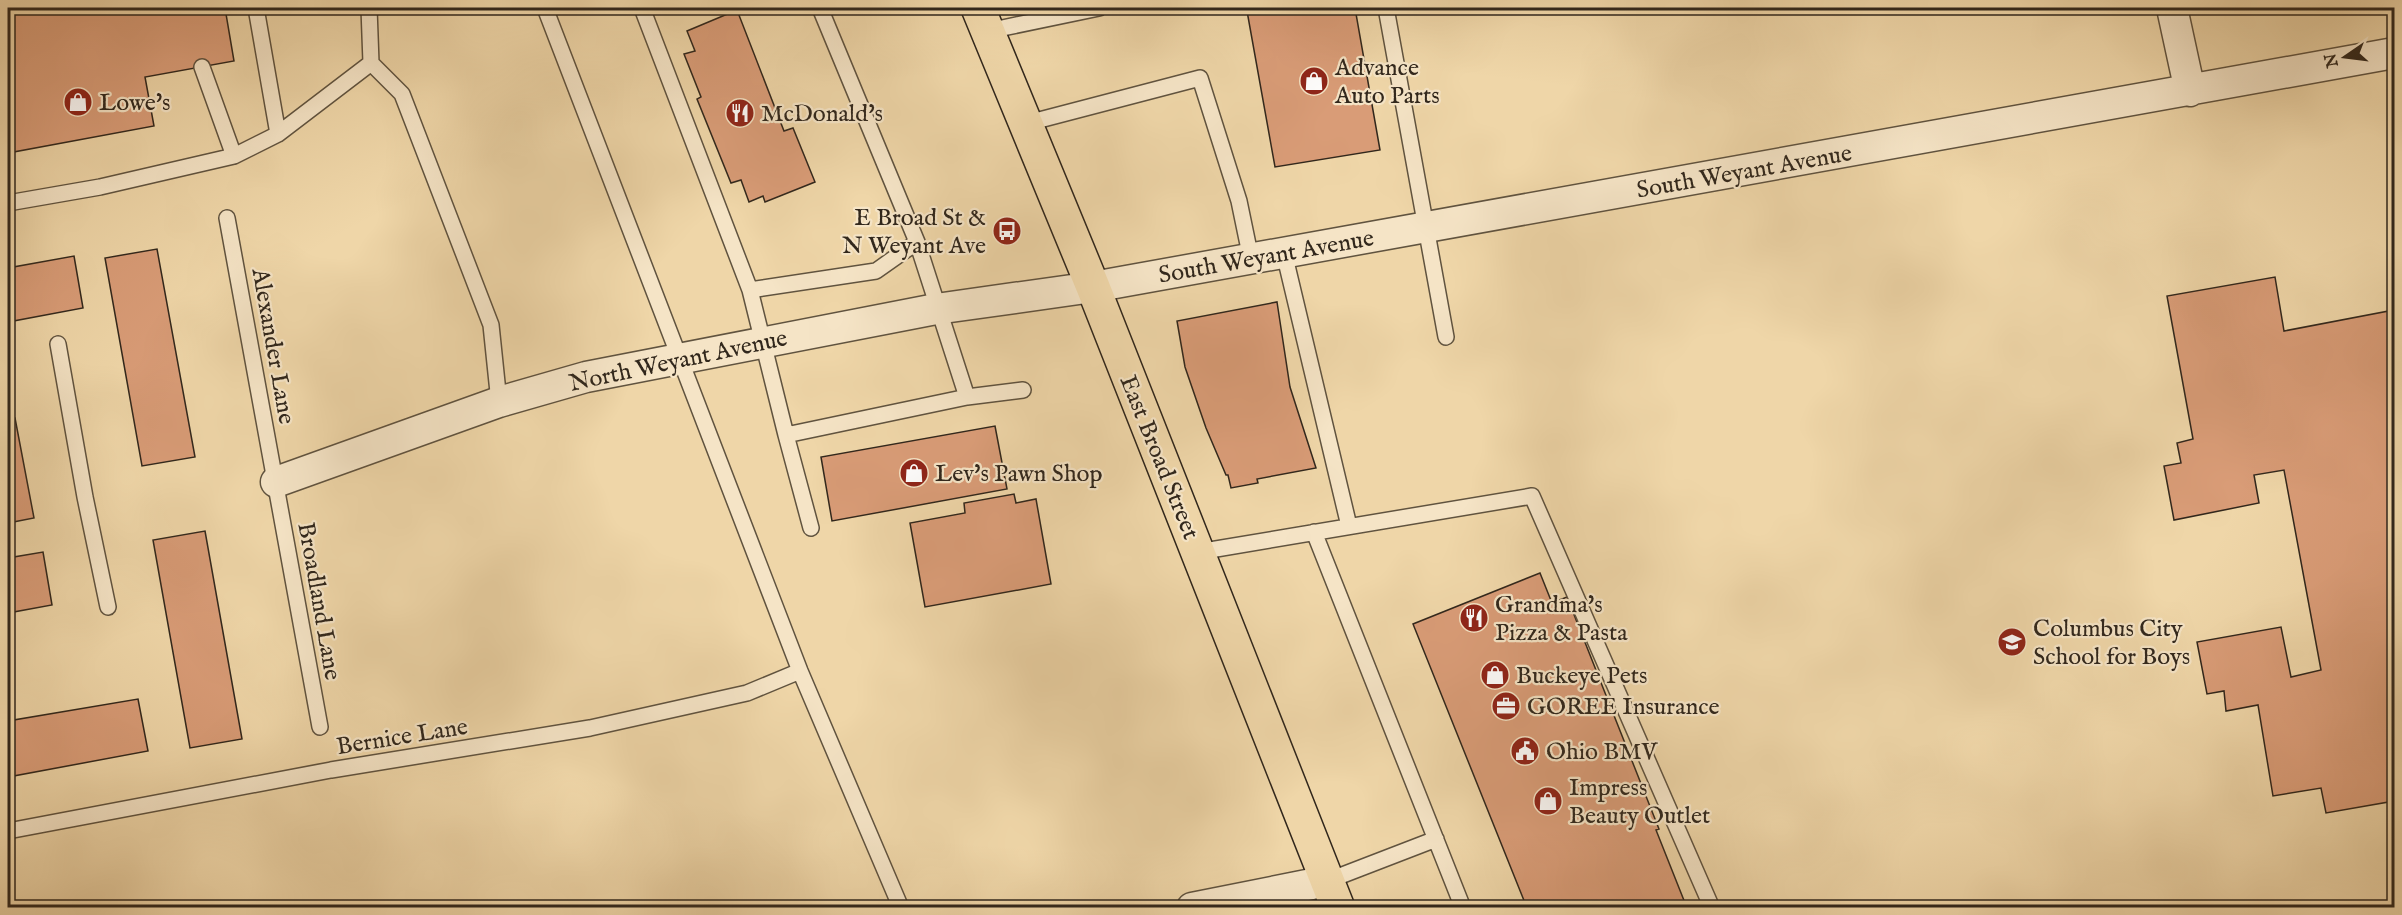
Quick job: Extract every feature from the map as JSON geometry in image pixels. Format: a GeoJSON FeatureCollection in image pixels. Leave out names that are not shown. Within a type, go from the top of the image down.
{"type":"FeatureCollection","features":[{"type":"Feature","properties":{"kind":"main road","name":"East Broad Street"},"geometry":{"type":"LineString","coordinates":[[983,19],[1024,124],[1093,287],[1333,894]]}},
{"type":"Feature","properties":{"kind":"street"},"geometry":{"type":"LineString","coordinates":[[2172,8],[2190,91]]}},
{"type":"Feature","properties":{"kind":"street","name":"South Weyant Avenue"},"geometry":{"type":"LineString","coordinates":[[1093,287],[2394,53]]}},
{"type":"Feature","properties":{"kind":"street","name":"North Weyant Avenue"},"geometry":{"type":"LineString","coordinates":[[276,482],[499,402],[586,377],[678,357],[936,309],[1093,287]]}},
{"type":"Feature","properties":{"kind":"street"},"geometry":{"type":"LineString","coordinates":[[1192,908],[1333,894]]}},
{"type":"Feature","properties":{"kind":"lane"},"geometry":{"type":"LineString","coordinates":[[256,8],[278,134]]}},
{"type":"Feature","properties":{"kind":"lane"},"geometry":{"type":"LineString","coordinates":[[369,8],[370,63],[402,94],[491,325],[499,402]]}},
{"type":"Feature","properties":{"kind":"lane"},"geometry":{"type":"LineString","coordinates":[[545,8],[800,671],[901,908]]}},
{"type":"Feature","properties":{"kind":"lane"},"geometry":{"type":"LineString","coordinates":[[642,8],[750,290],[811,528]]}},
{"type":"Feature","properties":{"kind":"lane"},"geometry":{"type":"LineString","coordinates":[[820,8],[917,242],[936,309],[967,398]]}},
{"type":"Feature","properties":{"kind":"lane"},"geometry":{"type":"LineString","coordinates":[[983,19],[1099,8]]}},
{"type":"Feature","properties":{"kind":"lane"},"geometry":{"type":"LineString","coordinates":[[1386,8],[1446,337]]}},
{"type":"Feature","properties":{"kind":"lane"},"geometry":{"type":"LineString","coordinates":[[8,203],[100,187],[234,156],[278,134],[370,63]]}},
{"type":"Feature","properties":{"kind":"lane"},"geometry":{"type":"LineString","coordinates":[[202,67],[234,156]]}},
{"type":"Feature","properties":{"kind":"lane"},"geometry":{"type":"LineString","coordinates":[[1024,124],[1200,78],[1239,201],[1251,259]]}},
{"type":"Feature","properties":{"kind":"lane","name":"Alexander Lane"},"geometry":{"type":"LineString","coordinates":[[227,218],[276,482]]}},
{"type":"Feature","properties":{"kind":"lane"},"geometry":{"type":"LineString","coordinates":[[750,290],[876,271],[917,242]]}},
{"type":"Feature","properties":{"kind":"lane"},"geometry":{"type":"LineString","coordinates":[[1284,253],[1349,526]]}},
{"type":"Feature","properties":{"kind":"lane"},"geometry":{"type":"LineString","coordinates":[[58,344],[85,497],[108,607]]}},
{"type":"Feature","properties":{"kind":"lane"},"geometry":{"type":"LineString","coordinates":[[786,435],[967,398],[1023,390]]}},
{"type":"Feature","properties":{"kind":"lane","name":"Broadland Lane"},"geometry":{"type":"LineString","coordinates":[[276,482],[320,727]]}},
{"type":"Feature","properties":{"kind":"lane"},"geometry":{"type":"LineString","coordinates":[[1198,552],[1532,496],[1712,908]]}},
{"type":"Feature","properties":{"kind":"lane"},"geometry":{"type":"LineString","coordinates":[[1314,532],[1463,908]]}},
{"type":"Feature","properties":{"kind":"lane","name":"Bernice Lane"},"geometry":{"type":"LineString","coordinates":[[8,831],[312,774],[590,728],[747,693],[800,671]]}},
{"type":"Feature","properties":{"kind":"lane"},"geometry":{"type":"LineString","coordinates":[[1333,894],[1436,839]]}},
{"type":"Feature","properties":{"kind":"building","name":"Lowe's"},"geometry":{"type":"Polygon","coordinates":[[[8,8],[225,8],[234,61],[145,77],[154,126],[8,153],[8,8]]]}},
{"type":"Feature","properties":{"kind":"building","name":"Advance Auto Parts"},"geometry":{"type":"Polygon","coordinates":[[[1265,8],[1355,8],[1380,150],[1275,167],[1247,11],[1265,8]]]}},
{"type":"Feature","properties":{"kind":"building","name":"McDonald's"},"geometry":{"type":"Polygon","coordinates":[[[737,10],[784,131],[793,128],[815,182],[765,202],[763,196],[749,202],[741,180],[731,183],[697,99],[701,97],[684,54],[695,51],[687,31],[737,10]]]}},
{"type":"Feature","properties":{"kind":"building"},"geometry":{"type":"Polygon","coordinates":[[[157,249],[195,457],[142,466],[105,258],[157,249]]]}},
{"type":"Feature","properties":{"kind":"building"},"geometry":{"type":"Polygon","coordinates":[[[74,256],[83,308],[8,322],[8,268],[74,256]]]}},
{"type":"Feature","properties":{"kind":"building"},"geometry":{"type":"Polygon","coordinates":[[[2275,277],[2284,331],[2394,310],[2394,801],[2326,813],[2321,788],[2273,796],[2258,705],[2226,711],[2224,691],[2207,694],[2197,642],[2281,627],[2291,677],[2321,670],[2284,470],[2254,475],[2259,503],[2174,520],[2164,466],[2181,463],[2177,443],[2193,439],[2167,296],[2275,277]]]}},
{"type":"Feature","properties":{"kind":"building"},"geometry":{"type":"Polygon","coordinates":[[[1277,302],[1290,387],[1316,468],[1257,479],[1258,483],[1231,488],[1228,475],[1226,475],[1206,428],[1185,367],[1177,321],[1277,302]]]}},
{"type":"Feature","properties":{"kind":"building"},"geometry":{"type":"Polygon","coordinates":[[[15,418],[34,518],[8,523],[8,419],[15,418]]]}},
{"type":"Feature","properties":{"kind":"building","name":"Lev's Pawn Shop"},"geometry":{"type":"Polygon","coordinates":[[[995,426],[1007,489],[832,521],[821,457],[995,426]]]}},
{"type":"Feature","properties":{"kind":"building"},"geometry":{"type":"Polygon","coordinates":[[[1014,494],[1016,503],[1036,499],[1051,584],[925,607],[910,523],[965,513],[964,503],[1014,494]]]}},
{"type":"Feature","properties":{"kind":"building"},"geometry":{"type":"Polygon","coordinates":[[[205,531],[242,739],[190,748],[153,540],[205,531]]]}},
{"type":"Feature","properties":{"kind":"building"},"geometry":{"type":"Polygon","coordinates":[[[43,552],[52,605],[8,613],[8,558],[43,552]]]}},
{"type":"Feature","properties":{"kind":"building"},"geometry":{"type":"Polygon","coordinates":[[[1540,573],[1552,603],[1567,597],[1659,829],[1656,830],[1687,908],[1527,908],[1413,624],[1540,573]]]}},
{"type":"Feature","properties":{"kind":"building"},"geometry":{"type":"Polygon","coordinates":[[[138,699],[148,751],[8,777],[8,721],[138,699]]]}},
{"type":"Feature","properties":{"kind":"place","name":"Advance Auto Parts"},"geometry":{"type":"Point","coordinates":[1314,81]}},
{"type":"Feature","properties":{"kind":"place","name":"Lowe's"},"geometry":{"type":"Point","coordinates":[78,102]}},
{"type":"Feature","properties":{"kind":"place","name":"McDonald's"},"geometry":{"type":"Point","coordinates":[740,113]}},
{"type":"Feature","properties":{"kind":"place","name":"E Broad St & N Weyant Ave"},"geometry":{"type":"Point","coordinates":[1007,231]}},
{"type":"Feature","properties":{"kind":"place","name":"Lev's Pawn Shop"},"geometry":{"type":"Point","coordinates":[914,473]}},
{"type":"Feature","properties":{"kind":"place","name":"Grandma's Pizza & Pasta"},"geometry":{"type":"Point","coordinates":[1474,618]}},
{"type":"Feature","properties":{"kind":"place","name":"Columbus City School for Boys"},"geometry":{"type":"Point","coordinates":[2012,642]}},
{"type":"Feature","properties":{"kind":"place","name":"Buckeye Pets"},"geometry":{"type":"Point","coordinates":[1495,675]}},
{"type":"Feature","properties":{"kind":"place","name":"GOREE Insurance"},"geometry":{"type":"Point","coordinates":[1506,706]}},
{"type":"Feature","properties":{"kind":"place","name":"Ohio BMV"},"geometry":{"type":"Point","coordinates":[1525,751]}},
{"type":"Feature","properties":{"kind":"place","name":"Impress Beauty Outlet"},"geometry":{"type":"Point","coordinates":[1548,801]}}]}
